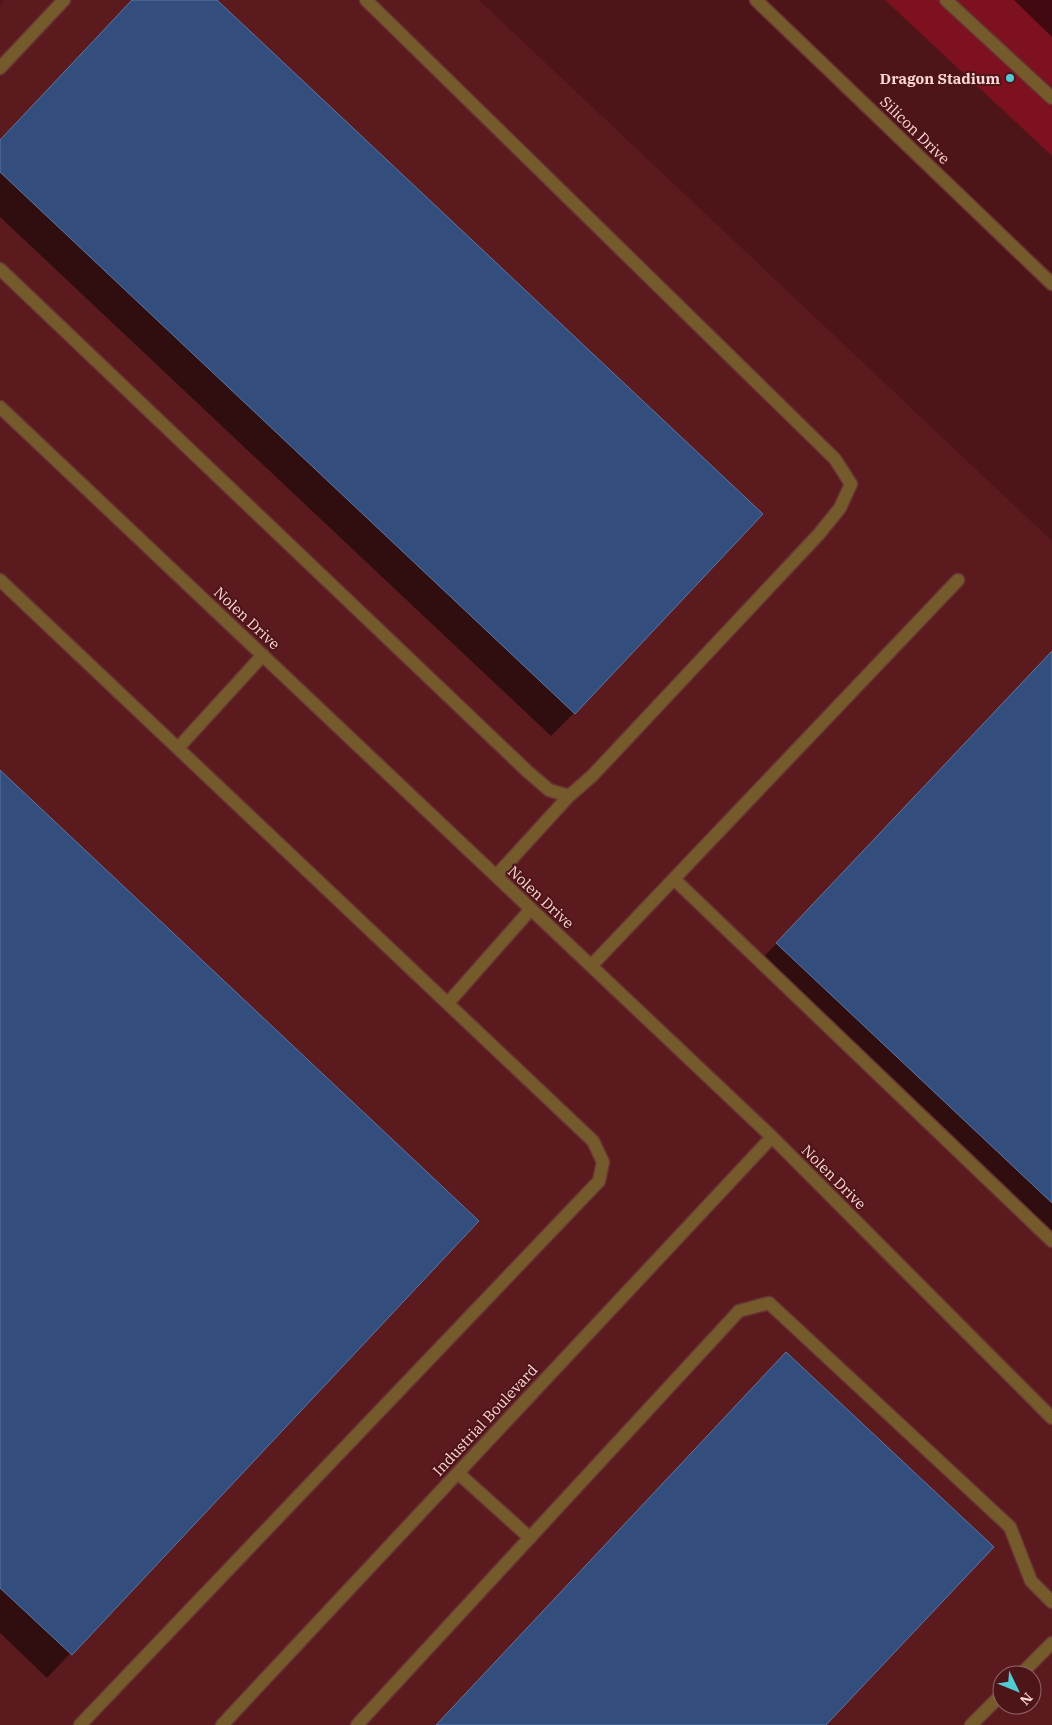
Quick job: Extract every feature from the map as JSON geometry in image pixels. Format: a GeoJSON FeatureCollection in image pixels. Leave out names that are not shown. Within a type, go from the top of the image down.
{"type":"FeatureCollection","features":[{"type":"Feature","properties":{"kind":"street"},"geometry":{"type":"LineString","coordinates":[[0,68],[64,0]]}},
{"type":"Feature","properties":{"kind":"street"},"geometry":{"type":"LineString","coordinates":[[366,0],[835,459],[851,484],[840,508],[819,534],[592,776],[569,796],[496,876]]}},
{"type":"Feature","properties":{"kind":"street","name":"Silicon Drive"},"geometry":{"type":"LineString","coordinates":[[756,0],[1052,284]]}},
{"type":"Feature","properties":{"kind":"street"},"geometry":{"type":"LineString","coordinates":[[946,0],[1052,98]]}},
{"type":"Feature","properties":{"kind":"street"},"geometry":{"type":"LineString","coordinates":[[0,269],[527,771],[549,790],[569,796]]}},
{"type":"Feature","properties":{"kind":"street","name":"Nolen Drive"},"geometry":{"type":"LineString","coordinates":[[0,407],[772,1137],[1052,1418]]}},
{"type":"Feature","properties":{"kind":"street"},"geometry":{"type":"LineString","coordinates":[[0,580],[593,1141],[603,1162],[599,1181],[80,1725]]}},
{"type":"Feature","properties":{"kind":"street"},"geometry":{"type":"LineString","coordinates":[[591,966],[958,580]]}},
{"type":"Feature","properties":{"kind":"street"},"geometry":{"type":"LineString","coordinates":[[178,748],[263,655]]}},
{"type":"Feature","properties":{"kind":"street"},"geometry":{"type":"LineString","coordinates":[[674,879],[1052,1241]]}},
{"type":"Feature","properties":{"kind":"street"},"geometry":{"type":"LineString","coordinates":[[448,1003],[531,909]]}},
{"type":"Feature","properties":{"kind":"street","name":"Industrial Boulevard"},"geometry":{"type":"LineString","coordinates":[[222,1725],[772,1137]]}},
{"type":"Feature","properties":{"kind":"street"},"geometry":{"type":"LineString","coordinates":[[357,1725],[739,1311],[769,1303],[1010,1527],[1031,1581],[1052,1602]]}},
{"type":"Feature","properties":{"kind":"street"},"geometry":{"type":"LineString","coordinates":[[458,1473],[530,1538]]}},
{"type":"Feature","properties":{"kind":"street"},"geometry":{"type":"LineString","coordinates":[[1030,1665],[1052,1643]]}},
{"type":"Feature","properties":{"kind":"street"},"geometry":{"type":"LineString","coordinates":[[971,1725],[992,1704]]}},
{"type":"Feature","properties":{"kind":"shaded area"},"geometry":{"type":"Polygon","coordinates":[[[4,0],[479,0],[1052,541],[1052,1725],[0,1725],[0,5],[4,0]]]}},
{"type":"Feature","properties":{"kind":"shaded area","name":"Dragon Stadium"},"geometry":{"type":"Polygon","coordinates":[[[885,0],[1052,0],[1052,156],[885,0]]]}},
{"type":"Feature","properties":{"kind":"building"},"geometry":{"type":"Polygon","coordinates":[[[132,0],[217,0],[763,514],[575,714],[0,172],[0,140],[132,0]]]}},
{"type":"Feature","properties":{"kind":"building"},"geometry":{"type":"Polygon","coordinates":[[[1052,651],[1052,1203],[776,943],[1052,651]]]}},
{"type":"Feature","properties":{"kind":"building"},"geometry":{"type":"Polygon","coordinates":[[[0,770],[479,1221],[72,1655],[0,1588],[0,770]]]}},
{"type":"Feature","properties":{"kind":"building"},"geometry":{"type":"Polygon","coordinates":[[[786,1352],[994,1547],[826,1725],[436,1725],[786,1352]]]}},
{"type":"Feature","properties":{"kind":"place","name":"Dragon Stadium"},"geometry":{"type":"Point","coordinates":[1010,78]}}]}
